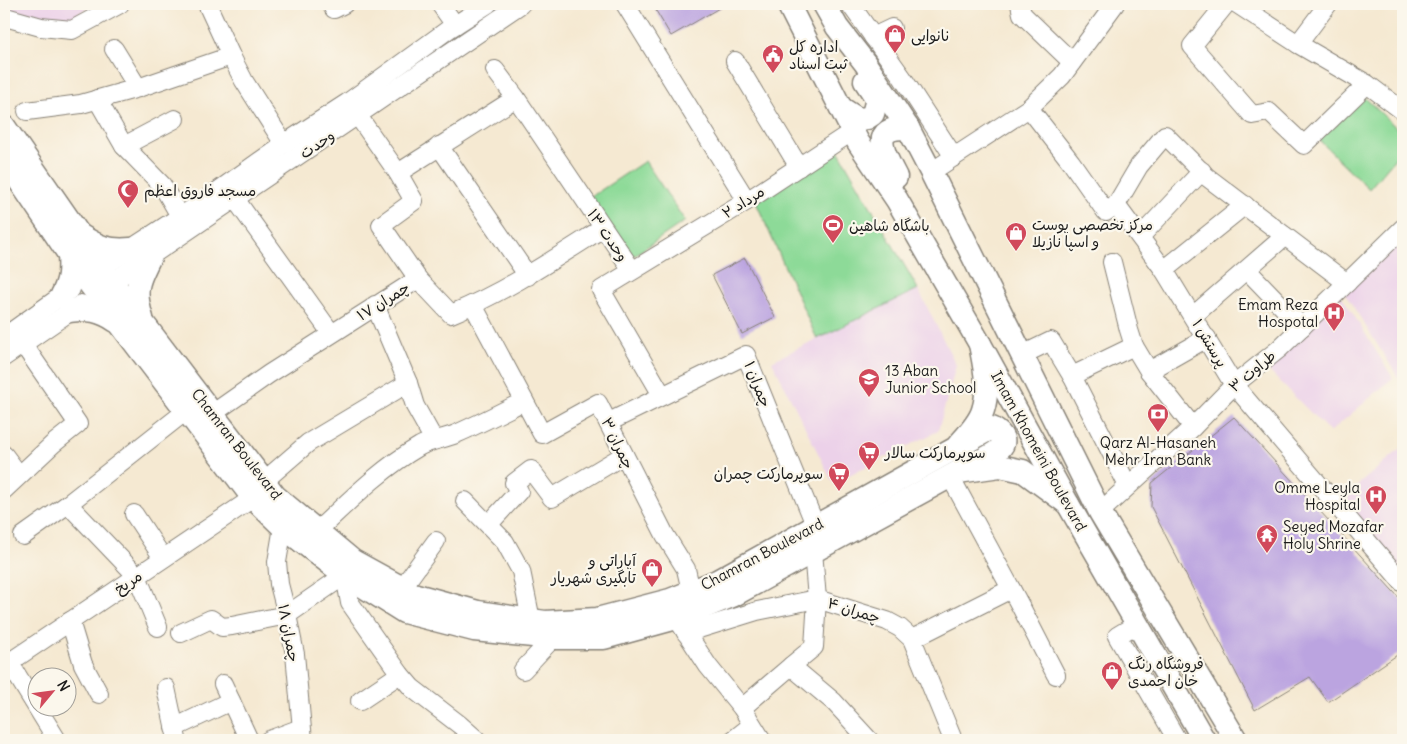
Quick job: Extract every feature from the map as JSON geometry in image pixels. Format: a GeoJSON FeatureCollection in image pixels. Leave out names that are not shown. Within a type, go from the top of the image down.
{"type":"FeatureCollection","features":[{"type":"Feature","properties":{"kind":"main road","name":"Imam Khomeini Boulevard"},"geometry":{"type":"LineString","coordinates":[[788,4],[853,131],[896,200],[980,344],[1068,504],[1204,740]]}},
{"type":"Feature","properties":{"kind":"main road","name":"Imam Khomeini Boulevard"},"geometry":{"type":"LineString","coordinates":[[829,11],[908,128],[1100,512],[1236,740]]}},
{"type":"Feature","properties":{"kind":"main road"},"geometry":{"type":"LineString","coordinates":[[829,11],[860,73],[877,99],[874,114],[867,118],[858,119],[841,108]]}},
{"type":"Feature","properties":{"kind":"main road","name":"Chamran Boulevard"},"geometry":{"type":"LineString","coordinates":[[4,126],[77,233],[119,323],[186,410],[258,489],[275,496],[353,561],[414,594],[478,612],[544,622],[678,617]]}},
{"type":"Feature","properties":{"kind":"main road"},"geometry":{"type":"LineString","coordinates":[[896,200],[900,189],[884,155],[881,146],[882,140],[890,130],[908,128]]}},
{"type":"Feature","properties":{"kind":"main road","name":"Chamran Boulevard"},"geometry":{"type":"LineString","coordinates":[[4,159],[69,254],[99,280],[145,326],[212,414],[283,527],[345,575],[404,612],[474,630],[553,638],[604,638],[678,617],[732,596],[954,474],[1000,466],[1023,471],[1068,504]]}},
{"type":"Feature","properties":{"kind":"main road"},"geometry":{"type":"LineString","coordinates":[[77,233],[98,245],[114,250],[141,252],[141,274],[137,290],[139,308],[145,326]]}},
{"type":"Feature","properties":{"kind":"main road"},"geometry":{"type":"LineString","coordinates":[[69,254],[71,273],[66,303],[106,314],[119,323]]}},
{"type":"Feature","properties":{"kind":"main road","name":"Chamran Boulevard"},"geometry":{"type":"LineString","coordinates":[[678,617],[691,591],[716,581],[956,448],[983,411],[986,392],[980,344]]}},
{"type":"Feature","properties":{"kind":"main road"},"geometry":{"type":"LineString","coordinates":[[954,474],[1000,450],[1003,444],[998,431],[992,428],[956,448]]}},
{"type":"Feature","properties":{"kind":"street"},"geometry":{"type":"LineString","coordinates":[[4,17],[41,27],[72,30],[120,4]]}},
{"type":"Feature","properties":{"kind":"street"},"geometry":{"type":"LineString","coordinates":[[207,4],[244,81],[284,144]]}},
{"type":"Feature","properties":{"kind":"street"},"geometry":{"type":"LineString","coordinates":[[440,4],[455,25]]}},
{"type":"Feature","properties":{"kind":"street","name":"وحدت"},"geometry":{"type":"LineString","coordinates":[[266,167],[284,144],[347,103],[455,25],[488,4]]}},
{"type":"Feature","properties":{"kind":"street","name":"وحدت"},"geometry":{"type":"LineString","coordinates":[[4,337],[66,303],[266,167],[358,116],[521,4]]}},
{"type":"Feature","properties":{"kind":"street"},"geometry":{"type":"LineString","coordinates":[[625,4],[747,200]]}},
{"type":"Feature","properties":{"kind":"street"},"geometry":{"type":"LineString","coordinates":[[850,4],[902,77],[954,157]]}},
{"type":"Feature","properties":{"kind":"street"},"geometry":{"type":"LineString","coordinates":[[1020,4],[1022,14],[1072,62]]}},
{"type":"Feature","properties":{"kind":"street"},"geometry":{"type":"LineString","coordinates":[[931,172],[1029,108],[1062,76],[1115,4]]}},
{"type":"Feature","properties":{"kind":"street"},"geometry":{"type":"LineString","coordinates":[[1226,4],[1192,46],[1252,115],[1269,112],[1304,145],[1367,84]]}},
{"type":"Feature","properties":{"kind":"street"},"geometry":{"type":"LineString","coordinates":[[1237,4],[1298,44],[1367,84],[1403,111]]}},
{"type":"Feature","properties":{"kind":"street"},"geometry":{"type":"LineString","coordinates":[[1298,44],[1328,4]]}},
{"type":"Feature","properties":{"kind":"street"},"geometry":{"type":"LineString","coordinates":[[873,37],[892,28]]}},
{"type":"Feature","properties":{"kind":"street"},"geometry":{"type":"LineString","coordinates":[[114,49],[138,88]]}},
{"type":"Feature","properties":{"kind":"street"},"geometry":{"type":"LineString","coordinates":[[27,111],[81,104],[138,88],[231,56]]}},
{"type":"Feature","properties":{"kind":"street"},"geometry":{"type":"LineString","coordinates":[[735,61],[799,167]]}},
{"type":"Feature","properties":{"kind":"street","name":"وحدت ۱۳"},"geometry":{"type":"LineString","coordinates":[[495,70],[516,98],[632,270],[602,290],[662,395]]}},
{"type":"Feature","properties":{"kind":"street"},"geometry":{"type":"LineString","coordinates":[[398,173],[516,98]]}},
{"type":"Feature","properties":{"kind":"street"},"geometry":{"type":"LineString","coordinates":[[96,99],[124,146],[162,185],[180,216]]}},
{"type":"Feature","properties":{"kind":"street"},"geometry":{"type":"LineString","coordinates":[[1029,108],[1071,162],[1106,212],[1116,205],[1139,166],[1165,135],[1202,171],[1347,283]]}},
{"type":"Feature","properties":{"kind":"street"},"geometry":{"type":"LineString","coordinates":[[358,116],[398,173],[414,201],[381,225],[418,279]]}},
{"type":"Feature","properties":{"kind":"street"},"geometry":{"type":"LineString","coordinates":[[124,146],[174,119]]}},
{"type":"Feature","properties":{"kind":"street","name":"مرداد ۲"},"geometry":{"type":"LineString","coordinates":[[632,270],[747,200],[853,131]]}},
{"type":"Feature","properties":{"kind":"street"},"geometry":{"type":"LineString","coordinates":[[439,146],[528,276]]}},
{"type":"Feature","properties":{"kind":"street"},"geometry":{"type":"LineString","coordinates":[[1140,237],[1202,171]]}},
{"type":"Feature","properties":{"kind":"street"},"geometry":{"type":"LineString","coordinates":[[230,192],[331,333]]}},
{"type":"Feature","properties":{"kind":"street","name":"وحدت"},"geometry":{"type":"LineString","coordinates":[[141,252],[180,216],[230,192]]}},
{"type":"Feature","properties":{"kind":"street","name":"پرستش ۱"},"geometry":{"type":"LineString","coordinates":[[1116,205],[1164,270],[1234,385],[1403,583]]}},
{"type":"Feature","properties":{"kind":"street"},"geometry":{"type":"LineString","coordinates":[[1164,270],[1245,205]]}},
{"type":"Feature","properties":{"kind":"street","name":"چمران ۱۷"},"geometry":{"type":"LineString","coordinates":[[212,414],[331,333],[418,279],[451,314],[473,305],[528,276],[603,228]]}},
{"type":"Feature","properties":{"kind":"street","name":"طراوت ۳"},"geometry":{"type":"LineString","coordinates":[[1100,512],[1193,426],[1234,385],[1279,349],[1403,228]]}},
{"type":"Feature","properties":{"kind":"street"},"geometry":{"type":"LineString","coordinates":[[1193,316],[1285,236]]}},
{"type":"Feature","properties":{"kind":"street"},"geometry":{"type":"LineString","coordinates":[[1112,262],[1128,330],[1134,346],[1148,371],[1193,426]]}},
{"type":"Feature","properties":{"kind":"street"},"geometry":{"type":"LineString","coordinates":[[1247,270],[1302,327]]}},
{"type":"Feature","properties":{"kind":"street","name":"وحدت"},"geometry":{"type":"LineString","coordinates":[[4,357],[23,344],[66,303]]}},
{"type":"Feature","properties":{"kind":"street"},"geometry":{"type":"LineString","coordinates":[[376,305],[408,383],[415,406],[434,440]]}},
{"type":"Feature","properties":{"kind":"street","name":"چمران ۳"},"geometry":{"type":"LineString","coordinates":[[473,305],[542,434],[598,403],[686,570],[691,591]]}},
{"type":"Feature","properties":{"kind":"street"},"geometry":{"type":"LineString","coordinates":[[1148,371],[1207,338]]}},
{"type":"Feature","properties":{"kind":"street"},"geometry":{"type":"LineString","coordinates":[[1022,355],[1051,341],[1072,376],[1128,486]]}},
{"type":"Feature","properties":{"kind":"street"},"geometry":{"type":"LineString","coordinates":[[4,490],[78,424],[23,344]]}},
{"type":"Feature","properties":{"kind":"street"},"geometry":{"type":"LineString","coordinates":[[1072,376],[1134,346]]}},
{"type":"Feature","properties":{"kind":"street","name":"چمران ۱"},"geometry":{"type":"LineString","coordinates":[[609,422],[746,355],[816,527]]}},
{"type":"Feature","properties":{"kind":"street","name":"مریخ"},"geometry":{"type":"LineString","coordinates":[[6,664],[163,558],[258,489],[308,443],[408,383]]}},
{"type":"Feature","properties":{"kind":"street"},"geometry":{"type":"LineString","coordinates":[[317,531],[351,499],[396,462],[421,445],[453,436],[524,400]]}},
{"type":"Feature","properties":{"kind":"street"},"geometry":{"type":"LineString","coordinates":[[23,536],[68,504],[186,410]]}},
{"type":"Feature","properties":{"kind":"street"},"geometry":{"type":"LineString","coordinates":[[4,455],[19,475]]}},
{"type":"Feature","properties":{"kind":"street"},"geometry":{"type":"LineString","coordinates":[[489,524],[519,492],[514,483],[531,470],[552,498],[624,455]]}},
{"type":"Feature","properties":{"kind":"street"},"geometry":{"type":"LineString","coordinates":[[954,474],[1056,675]]}},
{"type":"Feature","properties":{"kind":"street"},"geometry":{"type":"LineString","coordinates":[[465,501],[505,542],[521,571],[532,620]]}},
{"type":"Feature","properties":{"kind":"street"},"geometry":{"type":"LineString","coordinates":[[68,504],[137,576],[158,627]]}},
{"type":"Feature","properties":{"kind":"street"},"geometry":{"type":"LineString","coordinates":[[134,514],[163,558]]}},
{"type":"Feature","properties":{"kind":"street","name":"چمران ۱۸"},"geometry":{"type":"LineString","coordinates":[[283,527],[277,562],[279,584],[295,654],[302,734]]}},
{"type":"Feature","properties":{"kind":"street"},"geometry":{"type":"LineString","coordinates":[[402,588],[436,541]]}},
{"type":"Feature","properties":{"kind":"street"},"geometry":{"type":"LineString","coordinates":[[742,708],[814,646],[817,599],[813,551]]}},
{"type":"Feature","properties":{"kind":"street"},"geometry":{"type":"LineString","coordinates":[[181,633],[211,619],[222,627],[287,615],[345,575],[350,603],[400,674],[412,688],[477,740]]}},
{"type":"Feature","properties":{"kind":"street"},"geometry":{"type":"LineString","coordinates":[[912,639],[1011,588]]}},
{"type":"Feature","properties":{"kind":"street","name":"چمران ۴"},"geometry":{"type":"LineString","coordinates":[[678,617],[757,611],[817,599],[888,621],[900,628],[912,639],[953,740]]}},
{"type":"Feature","properties":{"kind":"street"},"geometry":{"type":"LineString","coordinates":[[678,617],[708,666],[742,708],[762,740]]}},
{"type":"Feature","properties":{"kind":"street"},"geometry":{"type":"LineString","coordinates":[[70,621],[83,664],[99,694]]}},
{"type":"Feature","properties":{"kind":"street"},"geometry":{"type":"LineString","coordinates":[[1137,624],[1117,636],[1177,740]]}},
{"type":"Feature","properties":{"kind":"street"},"geometry":{"type":"LineString","coordinates":[[523,670],[553,638]]}},
{"type":"Feature","properties":{"kind":"street"},"geometry":{"type":"LineString","coordinates":[[6,664],[57,740]]}},
{"type":"Feature","properties":{"kind":"street"},"geometry":{"type":"LineString","coordinates":[[791,666],[834,702],[869,740]]}},
{"type":"Feature","properties":{"kind":"street"},"geometry":{"type":"LineString","coordinates":[[360,701],[400,674]]}},
{"type":"Feature","properties":{"kind":"street"},"geometry":{"type":"LineString","coordinates":[[223,684],[250,740]]}},
{"type":"Feature","properties":{"kind":"street"},"geometry":{"type":"LineString","coordinates":[[166,688],[176,734],[231,701]]}},
{"type":"Feature","properties":{"kind":"street"},"geometry":{"type":"LineString","coordinates":[[733,740],[752,725]]}},
{"type":"Feature","properties":{"kind":"street"},"geometry":{"type":"LineString","coordinates":[[269,740],[302,734]]}},
{"type":"Feature","properties":{"kind":"shaded area"},"geometry":{"type":"Polygon","coordinates":[[[4,4],[94,4],[69,20],[4,11],[4,4]]]}},
{"type":"Feature","properties":{"kind":"shaded area"},"geometry":{"type":"Polygon","coordinates":[[[1403,239],[1403,385],[1344,292],[1403,239]]]}},
{"type":"Feature","properties":{"kind":"shaded area","name":"13 Aban Junior School"},"geometry":{"type":"Polygon","coordinates":[[[918,289],[956,365],[938,431],[833,483],[772,361],[918,289]]]}},
{"type":"Feature","properties":{"kind":"shaded area","name":"Emam Reza Hospotal"},"geometry":{"type":"Polygon","coordinates":[[[1341,295],[1393,378],[1330,432],[1266,368],[1341,295]]]}},
{"type":"Feature","properties":{"kind":"shaded area","name":"Omme Leyla Hospital"},"geometry":{"type":"Polygon","coordinates":[[[1403,447],[1403,585],[1350,517],[1347,494],[1403,447]]]}},
{"type":"Feature","properties":{"kind":"green space"},"geometry":{"type":"Polygon","coordinates":[[[1364,97],[1403,134],[1403,149],[1369,189],[1319,140],[1364,97]]]}},
{"type":"Feature","properties":{"kind":"green space","name":"باشگاه شاهین"},"geometry":{"type":"Polygon","coordinates":[[[838,150],[918,289],[817,339],[755,200],[838,150]]]}},
{"type":"Feature","properties":{"kind":"green space"},"geometry":{"type":"Polygon","coordinates":[[[645,161],[685,221],[629,259],[589,198],[645,161]]]}},
{"type":"Feature","properties":{"kind":"building"},"geometry":{"type":"Polygon","coordinates":[[[652,4],[726,4],[671,36],[652,4]]]}},
{"type":"Feature","properties":{"kind":"building"},"geometry":{"type":"Polygon","coordinates":[[[745,258],[775,317],[742,334],[712,275],[745,258]]]}},
{"type":"Feature","properties":{"kind":"building","name":"Seyed Mozafar Holy Shrine"},"geometry":{"type":"Polygon","coordinates":[[[1234,417],[1403,602],[1403,651],[1328,702],[1310,677],[1255,710],[1151,507],[1152,483],[1234,417]]]}},
{"type":"Feature","properties":{"kind":"place","name":"نانوایی"},"geometry":{"type":"Point","coordinates":[895,54]}},
{"type":"Feature","properties":{"kind":"place","name":"اداره کل ثبت اسناد"},"geometry":{"type":"Point","coordinates":[773,74]}},
{"type":"Feature","properties":{"kind":"place","name":"مسجد فاروق اعظم"},"geometry":{"type":"Point","coordinates":[128,209]}},
{"type":"Feature","properties":{"kind":"place","name":"باشگاه شاهین"},"geometry":{"type":"Point","coordinates":[833,244]}},
{"type":"Feature","properties":{"kind":"place","name":"مرکز تخصصی پوست و اسپا نازیلا"},"geometry":{"type":"Point","coordinates":[1016,252]}},
{"type":"Feature","properties":{"kind":"place","name":"Emam Reza Hospotal"},"geometry":{"type":"Point","coordinates":[1334,332]}},
{"type":"Feature","properties":{"kind":"place","name":"13 Aban Junior School"},"geometry":{"type":"Point","coordinates":[869,398]}},
{"type":"Feature","properties":{"kind":"place","name":"Qarz Al-Hasaneh Mehr Iran Bank"},"geometry":{"type":"Point","coordinates":[1158,433]}},
{"type":"Feature","properties":{"kind":"place","name":"سوپرمارکت سالار"},"geometry":{"type":"Point","coordinates":[869,471]}},
{"type":"Feature","properties":{"kind":"place","name":"سوپرمارکت چمران"},"geometry":{"type":"Point","coordinates":[839,492]}},
{"type":"Feature","properties":{"kind":"place","name":"Omme Leyla Hospital"},"geometry":{"type":"Point","coordinates":[1376,515]}},
{"type":"Feature","properties":{"kind":"place","name":"Seyed Mozafar Holy Shrine"},"geometry":{"type":"Point","coordinates":[1267,554]}},
{"type":"Feature","properties":{"kind":"place","name":"آپاراتی و تابگیری شهریار"},"geometry":{"type":"Point","coordinates":[652,588]}},
{"type":"Feature","properties":{"kind":"place","name":"فروشگاه رنگ خان احمدی"},"geometry":{"type":"Point","coordinates":[1112,691]}}]}
